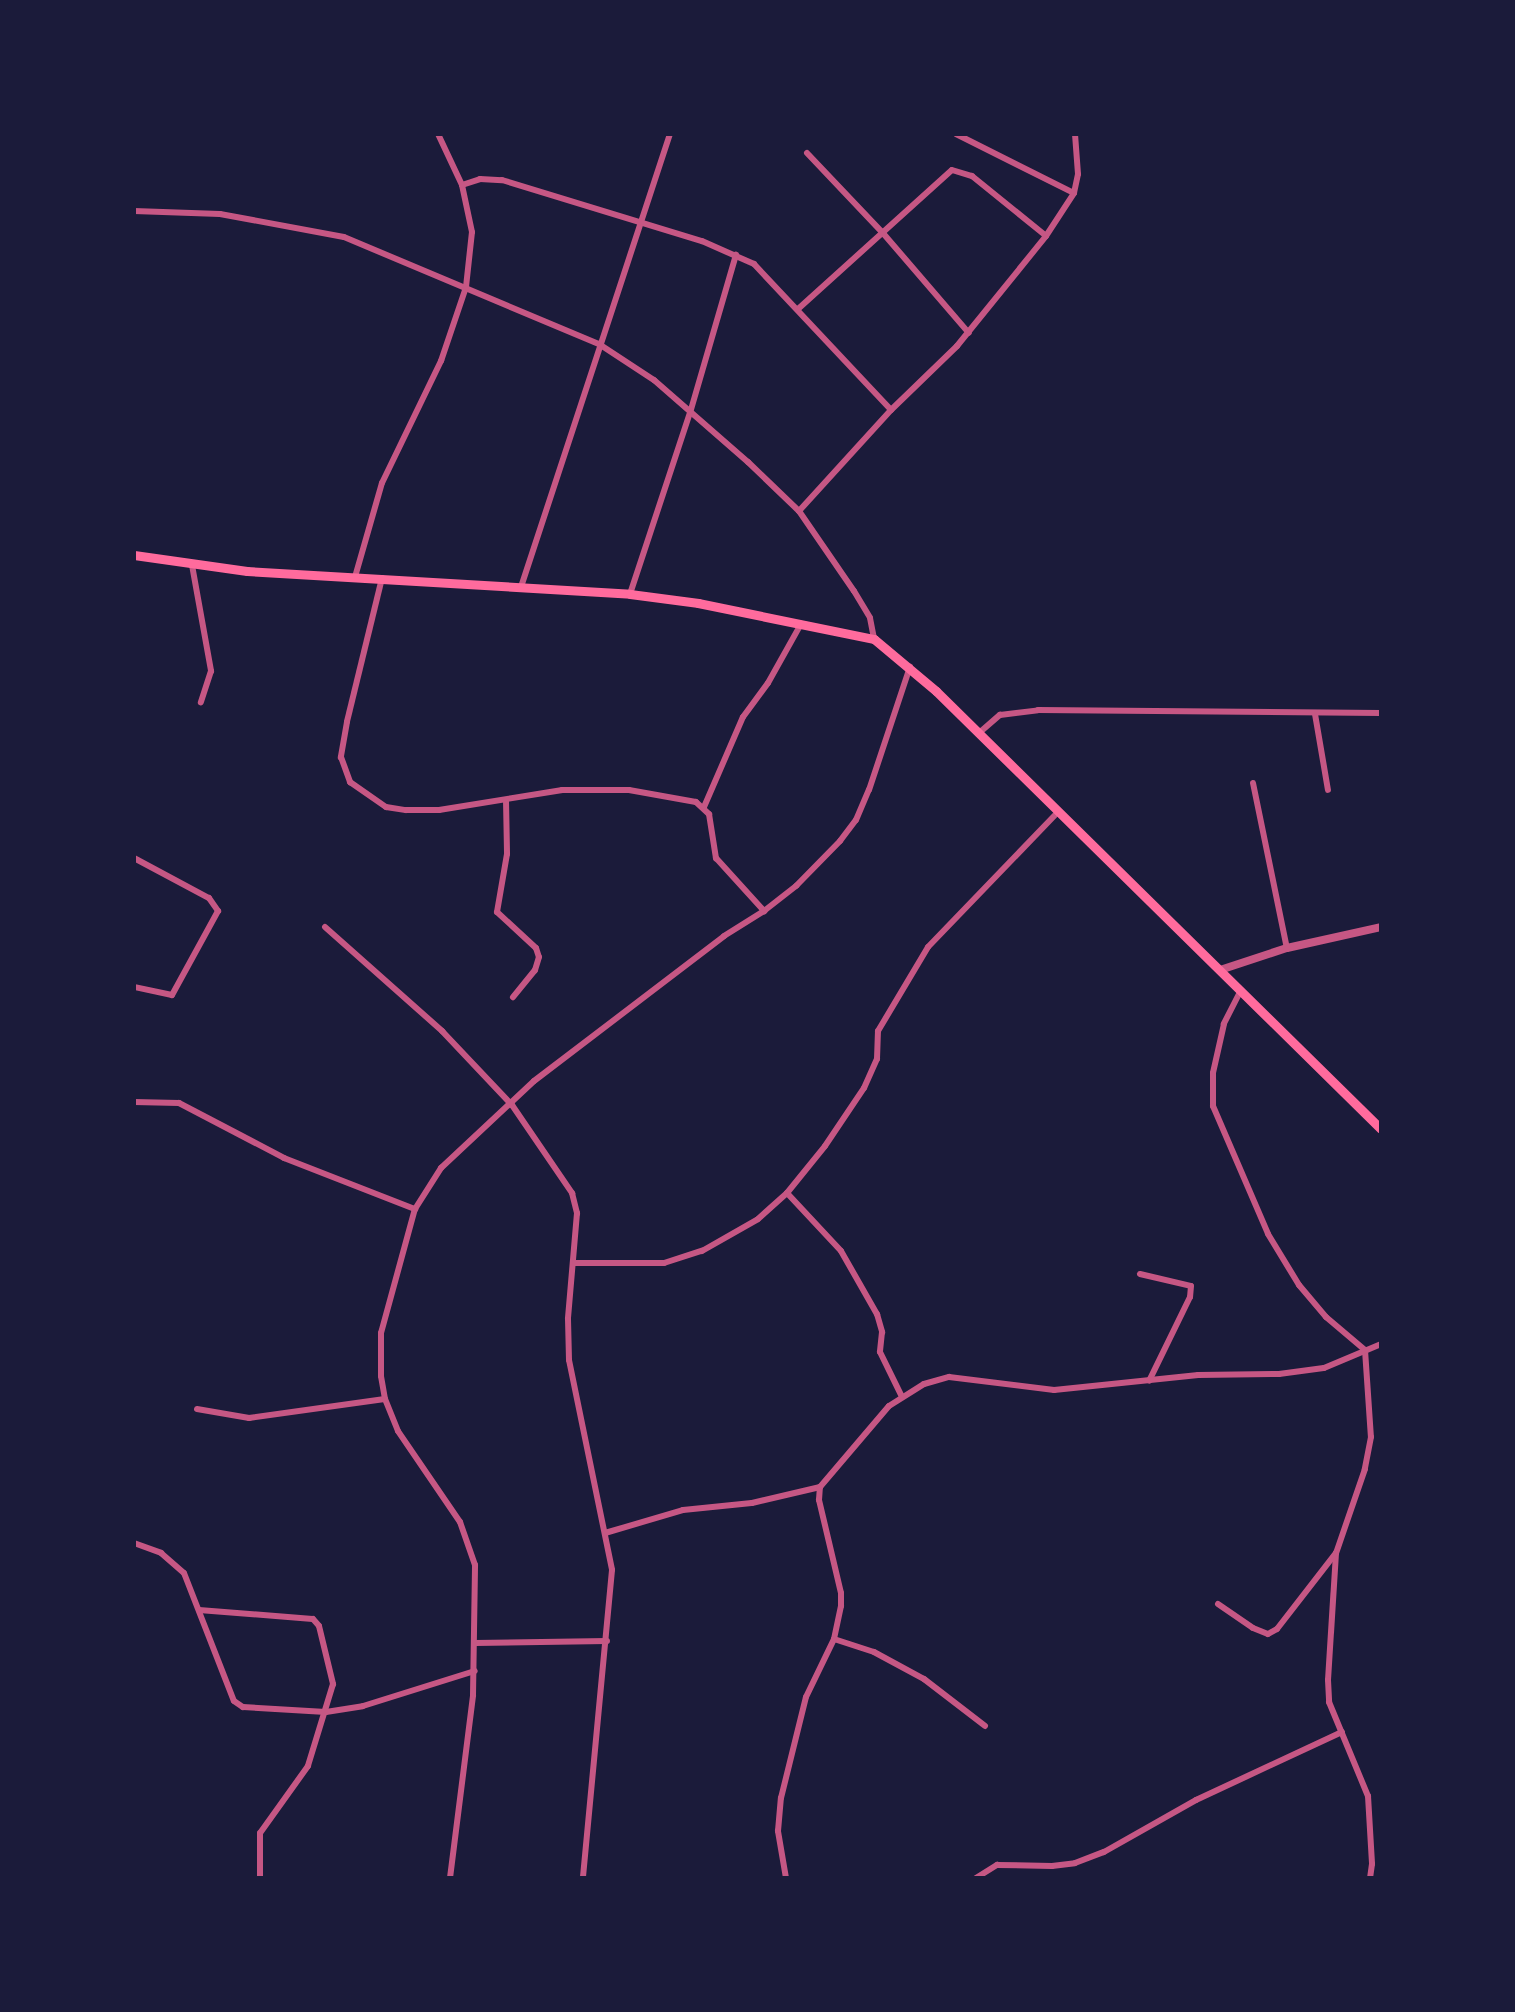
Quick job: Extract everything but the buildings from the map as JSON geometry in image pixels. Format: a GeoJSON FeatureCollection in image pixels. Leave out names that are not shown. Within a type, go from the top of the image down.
{"type":"FeatureCollection","features":[{"type":"Feature","properties":{"kind":"main road"},"geometry":{"type":"LineString","coordinates":[[134,555],[192,565],[630,594],[698,603],[874,639],[910,667],[979,733],[1381,1129]]}},
{"type":"Feature","properties":{"kind":"street"},"geometry":{"type":"LineString","coordinates":[[355,577],[382,483],[441,361],[466,287],[472,232],[462,185],[438,134]]}},
{"type":"Feature","properties":{"kind":"street"},"geometry":{"type":"LineString","coordinates":[[521,587],[670,134]]}},
{"type":"Feature","properties":{"kind":"street"},"geometry":{"type":"LineString","coordinates":[[956,134],[1074,193]]}},
{"type":"Feature","properties":{"kind":"street"},"geometry":{"type":"LineString","coordinates":[[799,511],[891,410],[969,333],[1046,236],[1074,193],[1078,174],[1075,134]]}},
{"type":"Feature","properties":{"kind":"street"},"geometry":{"type":"LineString","coordinates":[[807,153],[882,232],[969,333]]}},
{"type":"Feature","properties":{"kind":"street"},"geometry":{"type":"LineString","coordinates":[[798,309],[952,170],[979,181],[1046,236]]}},
{"type":"Feature","properties":{"kind":"street"},"geometry":{"type":"LineString","coordinates":[[462,185],[480,179],[502,180],[640,222],[754,264],[891,410]]}},
{"type":"Feature","properties":{"kind":"street"},"geometry":{"type":"LineString","coordinates":[[134,211],[220,214],[344,237],[599,344],[654,380],[799,511],[870,618],[874,639]]}},
{"type":"Feature","properties":{"kind":"street"},"geometry":{"type":"LineString","coordinates":[[630,594],[690,413],[736,255]]}},
{"type":"Feature","properties":{"kind":"street"},"geometry":{"type":"LineString","coordinates":[[192,565],[211,671],[210,684],[201,702]]}},
{"type":"Feature","properties":{"kind":"street"},"geometry":{"type":"LineString","coordinates":[[382,578],[341,757],[350,782],[369,798],[396,809],[439,810],[562,790],[629,790],[662,794],[704,807],[709,814],[716,858],[764,911]]}},
{"type":"Feature","properties":{"kind":"street"},"geometry":{"type":"LineString","coordinates":[[704,807],[743,717],[768,683],[802,623]]}},
{"type":"Feature","properties":{"kind":"street"},"geometry":{"type":"LineString","coordinates":[[450,1878],[475,1671],[475,1565],[460,1522],[398,1431],[385,1399],[381,1333],[415,1209],[441,1168],[566,1054],[724,936],[764,911],[813,869],[856,820],[910,667]]}},
{"type":"Feature","properties":{"kind":"street"},"geometry":{"type":"LineString","coordinates":[[979,733],[1000,715],[1038,710],[1381,713]]}},
{"type":"Feature","properties":{"kind":"street"},"geometry":{"type":"LineString","coordinates":[[1315,714],[1328,790]]}},
{"type":"Feature","properties":{"kind":"street"},"geometry":{"type":"LineString","coordinates":[[1253,783],[1287,948]]}},
{"type":"Feature","properties":{"kind":"street"},"geometry":{"type":"LineString","coordinates":[[506,800],[507,854],[497,912],[536,948],[539,957],[535,970],[513,997]]}},
{"type":"Feature","properties":{"kind":"street"},"geometry":{"type":"LineString","coordinates":[[575,1263],[664,1263],[702,1251],[758,1219],[787,1193],[825,1146],[864,1088],[877,1059],[878,1031],[928,947],[1057,813]]}},
{"type":"Feature","properties":{"kind":"street"},"geometry":{"type":"LineString","coordinates":[[134,858],[209,898],[218,911],[172,995],[134,987]]}},
{"type":"Feature","properties":{"kind":"street"},"geometry":{"type":"LineString","coordinates":[[325,927],[442,1031],[512,1105],[572,1193],[577,1213],[568,1319],[569,1360],[612,1570],[583,1878]]}},
{"type":"Feature","properties":{"kind":"street"},"geometry":{"type":"LineString","coordinates":[[1220,970],[1287,948],[1381,927]]}},
{"type":"Feature","properties":{"kind":"street"},"geometry":{"type":"LineString","coordinates":[[1241,990],[1224,1024],[1211,1083],[1213,1106],[1268,1234],[1299,1285],[1326,1317],[1365,1350],[1371,1437],[1365,1469],[1344,1522],[1336,1553],[1328,1680],[1329,1702],[1368,1796],[1370,1878]]}},
{"type":"Feature","properties":{"kind":"street"},"geometry":{"type":"LineString","coordinates":[[134,1102],[179,1103],[284,1158],[415,1209]]}},
{"type":"Feature","properties":{"kind":"street"},"geometry":{"type":"LineString","coordinates":[[787,1193],[841,1251],[877,1314],[882,1332],[880,1352],[902,1397]]}},
{"type":"Feature","properties":{"kind":"street"},"geometry":{"type":"LineString","coordinates":[[1140,1274],[1191,1286],[1190,1297],[1149,1381]]}},
{"type":"Feature","properties":{"kind":"street"},"geometry":{"type":"LineString","coordinates":[[786,1878],[778,1831],[781,1798],[806,1697],[834,1639],[841,1593],[819,1500],[820,1487],[889,1406],[924,1384],[949,1377],[1054,1390],[1308,1371],[1381,1344]]}},
{"type":"Feature","properties":{"kind":"street"},"geometry":{"type":"LineString","coordinates":[[197,1409],[249,1418],[385,1399]]}},
{"type":"Feature","properties":{"kind":"street"},"geometry":{"type":"LineString","coordinates":[[605,1533],[683,1510],[752,1503],[820,1487]]}},
{"type":"Feature","properties":{"kind":"street"},"geometry":{"type":"LineString","coordinates":[[134,1543],[175,1562],[184,1573],[234,1701],[257,1711],[326,1712],[363,1706],[475,1671]]}},
{"type":"Feature","properties":{"kind":"street"},"geometry":{"type":"LineString","coordinates":[[1218,1604],[1253,1628],[1268,1634],[1277,1629],[1336,1553]]}},
{"type":"Feature","properties":{"kind":"street"},"geometry":{"type":"LineString","coordinates":[[199,1610],[313,1619],[319,1626],[333,1684],[308,1766],[263,1824],[260,1833],[260,1878]]}},
{"type":"Feature","properties":{"kind":"street"},"geometry":{"type":"LineString","coordinates":[[834,1639],[874,1652],[924,1679],[985,1726]]}},
{"type":"Feature","properties":{"kind":"street"},"geometry":{"type":"LineString","coordinates":[[475,1643],[607,1641]]}},
{"type":"Feature","properties":{"kind":"street"},"geometry":{"type":"LineString","coordinates":[[976,1878],[997,1865],[1064,1864],[1104,1852],[1196,1800],[1342,1732]]}}]}
